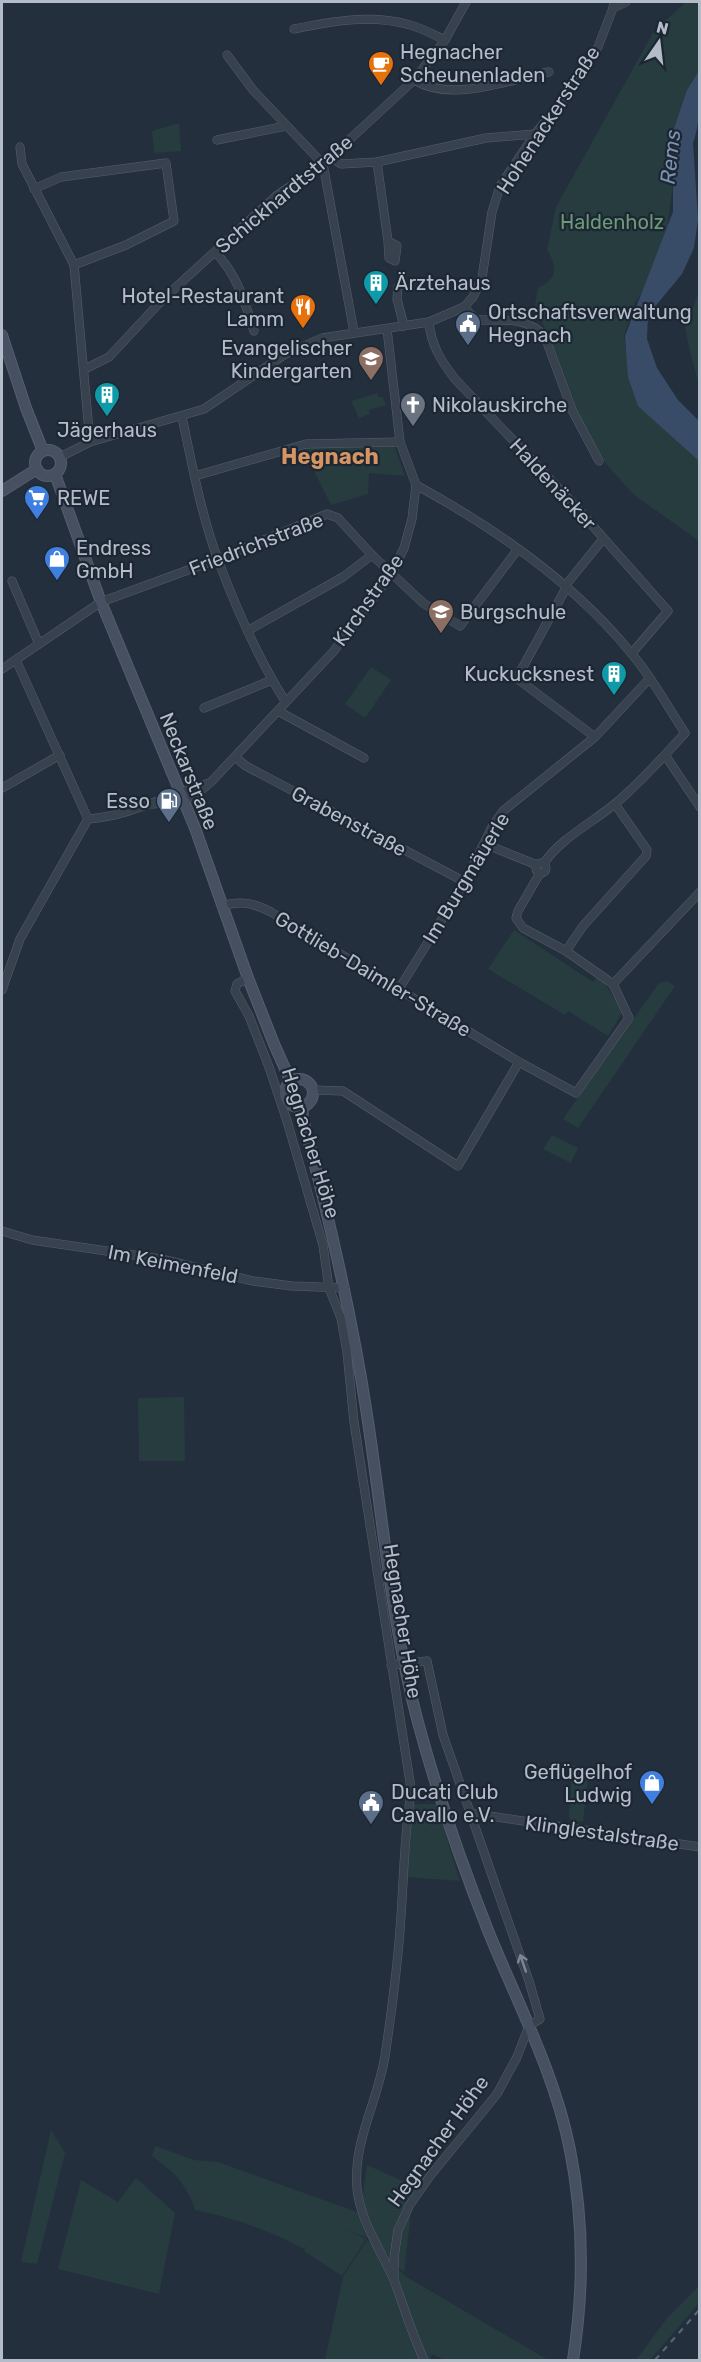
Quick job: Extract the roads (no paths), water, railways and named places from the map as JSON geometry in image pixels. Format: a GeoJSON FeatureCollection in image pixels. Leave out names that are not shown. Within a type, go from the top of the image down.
{"type":"FeatureCollection","features":[{"type":"Feature","properties":{"kind":"main road"},"geometry":{"type":"LineString","coordinates":[[2,335],[26,408],[44,452]]}},
{"type":"Feature","properties":{"kind":"main road"},"geometry":{"type":"LineString","coordinates":[[44,452],[54,452],[60,457],[61,467],[55,474],[45,475],[37,469],[36,459],[44,452]]}},
{"type":"Feature","properties":{"kind":"main road"},"geometry":{"type":"LineString","coordinates":[[2,491],[37,469]]}},
{"type":"Feature","properties":{"kind":"main road","name":"Neckarstraße"},"geometry":{"type":"LineString","coordinates":[[55,474],[100,602],[195,828],[248,978],[291,1082]]}},
{"type":"Feature","properties":{"kind":"main road"},"geometry":{"type":"LineString","coordinates":[[303,1080],[311,1085],[313,1090],[312,1100],[302,1107],[292,1105],[288,1101],[286,1089],[291,1082],[303,1080]]}},
{"type":"Feature","properties":{"kind":"main road","name":"Hegnacher Höhe"},"geometry":{"type":"LineString","coordinates":[[302,1107],[303,1119],[345,1288],[368,1419],[404,1663],[419,1726],[453,1839],[489,1934],[529,2026],[559,2108],[569,2146],[577,2189],[582,2273],[579,2321],[573,2361]]}},
{"type":"Feature","properties":{"kind":"street","name":"Schickhardtstraße"},"geometry":{"type":"LineString","coordinates":[[85,369],[108,357],[163,299],[276,196],[323,164],[414,80],[445,40],[466,2]]}},
{"type":"Feature","properties":{"kind":"street"},"geometry":{"type":"LineString","coordinates":[[614,5],[626,2]]}},
{"type":"Feature","properties":{"kind":"street","name":"Hohenackerstraße"},"geometry":{"type":"LineString","coordinates":[[465,307],[473,297],[482,278],[492,212],[500,186],[598,47],[614,5]]}},
{"type":"Feature","properties":{"kind":"street"},"geometry":{"type":"LineString","coordinates":[[294,29],[345,19],[383,20],[412,25],[445,40]]}},
{"type":"Feature","properties":{"kind":"street"},"geometry":{"type":"LineString","coordinates":[[227,55],[253,90],[323,164],[354,332]]}},
{"type":"Feature","properties":{"kind":"street"},"geometry":{"type":"LineString","coordinates":[[414,80],[436,89],[472,89],[549,72]]}},
{"type":"Feature","properties":{"kind":"street"},"geometry":{"type":"LineString","coordinates":[[217,140],[286,126]]}},
{"type":"Feature","properties":{"kind":"street"},"geometry":{"type":"LineString","coordinates":[[330,158],[341,165],[377,162],[486,138],[535,135]]}},
{"type":"Feature","properties":{"kind":"street"},"geometry":{"type":"LineString","coordinates":[[20,147],[22,164],[75,265],[85,369],[84,393],[90,442]]}},
{"type":"Feature","properties":{"kind":"street"},"geometry":{"type":"LineString","coordinates":[[377,162],[388,241]]}},
{"type":"Feature","properties":{"kind":"street"},"geometry":{"type":"LineString","coordinates":[[34,189],[61,177],[166,163],[174,221],[126,245],[75,265]]}},
{"type":"Feature","properties":{"kind":"street"},"geometry":{"type":"LineString","coordinates":[[215,252],[229,267],[243,297],[254,331]]}},
{"type":"Feature","properties":{"kind":"street"},"geometry":{"type":"LineString","coordinates":[[398,287],[397,299],[404,326]]}},
{"type":"Feature","properties":{"kind":"street"},"geometry":{"type":"LineString","coordinates":[[60,457],[90,442],[204,409],[284,355],[322,338],[429,322],[465,307],[476,320],[524,322],[540,330],[545,337],[572,410],[599,461]]}},
{"type":"Feature","properties":{"kind":"street","name":"Haldenäcker"},"geometry":{"type":"LineString","coordinates":[[429,322],[432,343],[441,362],[455,379],[668,611],[632,653]]}},
{"type":"Feature","properties":{"kind":"street","name":"Kirchstraße"},"geometry":{"type":"LineString","coordinates":[[88,819],[105,818],[180,796],[211,782],[333,652],[392,573],[404,548],[412,519],[416,485],[400,442],[387,329]]}},
{"type":"Feature","properties":{"kind":"street"},"geometry":{"type":"LineString","coordinates":[[182,417],[195,476],[218,559],[272,680],[285,701]]}},
{"type":"Feature","properties":{"kind":"street"},"geometry":{"type":"LineString","coordinates":[[195,476],[306,444],[400,442]]}},
{"type":"Feature","properties":{"kind":"street"},"geometry":{"type":"LineString","coordinates":[[416,485],[466,513],[518,549],[566,587],[632,653],[685,733],[615,804],[551,853],[540,867],[516,918],[523,928],[566,951],[613,984],[699,892]]}},
{"type":"Feature","properties":{"kind":"street","name":"Friedrichstraße"},"geometry":{"type":"LineString","coordinates":[[2,669],[100,602],[218,559],[327,514],[338,518],[372,555],[423,603],[460,626],[518,549]]}},
{"type":"Feature","properties":{"kind":"street"},"geometry":{"type":"LineString","coordinates":[[595,737],[519,680],[518,676],[566,587],[603,539]]}},
{"type":"Feature","properties":{"kind":"street"},"geometry":{"type":"LineString","coordinates":[[249,630],[343,577],[372,555]]}},
{"type":"Feature","properties":{"kind":"street"},"geometry":{"type":"LineString","coordinates":[[12,580],[39,644]]}},
{"type":"Feature","properties":{"kind":"street"},"geometry":{"type":"LineString","coordinates":[[2,990],[20,939],[88,819],[16,660]]}},
{"type":"Feature","properties":{"kind":"street","name":"Im Burgmäuerle"},"geometry":{"type":"LineString","coordinates":[[399,989],[465,882],[493,825],[503,811],[595,737],[649,679]]}},
{"type":"Feature","properties":{"kind":"street"},"geometry":{"type":"LineString","coordinates":[[204,708],[272,680]]}},
{"type":"Feature","properties":{"kind":"street"},"geometry":{"type":"LineString","coordinates":[[278,711],[364,758]]}},
{"type":"Feature","properties":{"kind":"street"},"geometry":{"type":"LineString","coordinates":[[665,754],[699,807]]}},
{"type":"Feature","properties":{"kind":"street"},"geometry":{"type":"LineString","coordinates":[[2,788],[60,755]]}},
{"type":"Feature","properties":{"kind":"street","name":"Grabenstraße"},"geometry":{"type":"LineString","coordinates":[[235,757],[246,766],[465,882]]}},
{"type":"Feature","properties":{"kind":"street"},"geometry":{"type":"LineString","coordinates":[[566,951],[583,926],[646,856],[647,850],[615,804]]}},
{"type":"Feature","properties":{"kind":"street"},"geometry":{"type":"LineString","coordinates":[[485,844],[540,867]]}},
{"type":"Feature","properties":{"kind":"street","name":"Gottlieb-Daimler-Straße"},"geometry":{"type":"LineString","coordinates":[[222,906],[241,902],[253,903],[271,912],[576,1094],[628,1018],[613,984]]}},
{"type":"Feature","properties":{"kind":"street","name":"Hegnacher Höhe"},"geometry":{"type":"LineString","coordinates":[[248,978],[237,984],[236,991],[253,1026],[287,1121],[323,1245],[329,1288],[341,1318],[354,1422],[411,1794],[406,1832],[397,1971],[385,2058],[360,2145],[356,2171],[361,2210],[394,2281],[404,2314],[424,2361]]}},
{"type":"Feature","properties":{"kind":"street"},"geometry":{"type":"LineString","coordinates":[[313,1090],[343,1090],[458,1166],[519,1062]]}},
{"type":"Feature","properties":{"kind":"street","name":"Im Keimenfeld"},"geometry":{"type":"LineString","coordinates":[[2,1231],[32,1240],[170,1261],[253,1281],[292,1286],[345,1288]]}},
{"type":"Feature","properties":{"kind":"street"},"geometry":{"type":"LineString","coordinates":[[391,1665],[427,1660],[443,1735],[529,1981],[540,2019],[529,2026]]}},
{"type":"Feature","properties":{"kind":"street","name":"Klinglestalstraße"},"geometry":{"type":"LineString","coordinates":[[469,1813],[699,1847]]}},
{"type":"Feature","properties":{"kind":"street","name":"Hegnacher Höhe"},"geometry":{"type":"LineString","coordinates":[[394,2281],[396,2244],[403,2217],[430,2176],[497,2094],[517,2057],[529,2026]]}},
{"type":"Feature","properties":{"kind":"water"},"geometry":{"type":"Polygon","coordinates":[[[699,71],[699,117],[693,143],[698,219],[694,248],[682,274],[648,315],[647,339],[657,368],[678,400],[699,421],[699,461],[638,406],[628,377],[625,336],[673,212],[673,132],[687,90],[699,71]]]}},
{"type":"Feature","properties":{"kind":"railway"},"geometry":{"type":"LineString","coordinates":[[655,2360],[700,2309]]}},
{"type":"Feature","properties":{"kind":"place","name":"Hegnacher Scheunenladen"},"geometry":{"type":"Point","coordinates":[381,87]}},
{"type":"Feature","properties":{"kind":"place","name":"Ärztehaus"},"geometry":{"type":"Point","coordinates":[376,306]}},
{"type":"Feature","properties":{"kind":"place","name":"Hotel-Restaurant Lamm"},"geometry":{"type":"Point","coordinates":[303,330]}},
{"type":"Feature","properties":{"kind":"place","name":"Ortschaftsverwaltung Hegnach"},"geometry":{"type":"Point","coordinates":[468,347]}},
{"type":"Feature","properties":{"kind":"place","name":"Evangelischer Kindergarten"},"geometry":{"type":"Point","coordinates":[371,382]}},
{"type":"Feature","properties":{"kind":"place","name":"Jägerhaus"},"geometry":{"type":"Point","coordinates":[107,418]}},
{"type":"Feature","properties":{"kind":"place","name":"Nikolauskirche"},"geometry":{"type":"Point","coordinates":[413,428]}},
{"type":"Feature","properties":{"kind":"place","name":"REWE"},"geometry":{"type":"Point","coordinates":[37,521]}},
{"type":"Feature","properties":{"kind":"place","name":"Endress GmbH"},"geometry":{"type":"Point","coordinates":[57,582]}},
{"type":"Feature","properties":{"kind":"place","name":"Burgschule"},"geometry":{"type":"Point","coordinates":[441,635]}},
{"type":"Feature","properties":{"kind":"place","name":"Kuckucksnest"},"geometry":{"type":"Point","coordinates":[614,697]}},
{"type":"Feature","properties":{"kind":"place","name":"Esso"},"geometry":{"type":"Point","coordinates":[169,824]}},
{"type":"Feature","properties":{"kind":"place","name":"Geflügelhof Ludwig"},"geometry":{"type":"Point","coordinates":[652,1806]}},
{"type":"Feature","properties":{"kind":"place","name":"Ducati Club Cavallo e.V."},"geometry":{"type":"Point","coordinates":[371,1826]}},
{"type":"Feature","properties":{"kind":"district","name":"Hegnach"},"geometry":{"type":"Point","coordinates":[330,456]}},
{"type":"Feature","properties":{"kind":"water label","name":"Rems"},"geometry":{"type":"Point","coordinates":[670,157]}},
{"type":"Feature","properties":{"kind":"park label","name":"Haldenholz"},"geometry":{"type":"Point","coordinates":[612,222]}}]}
